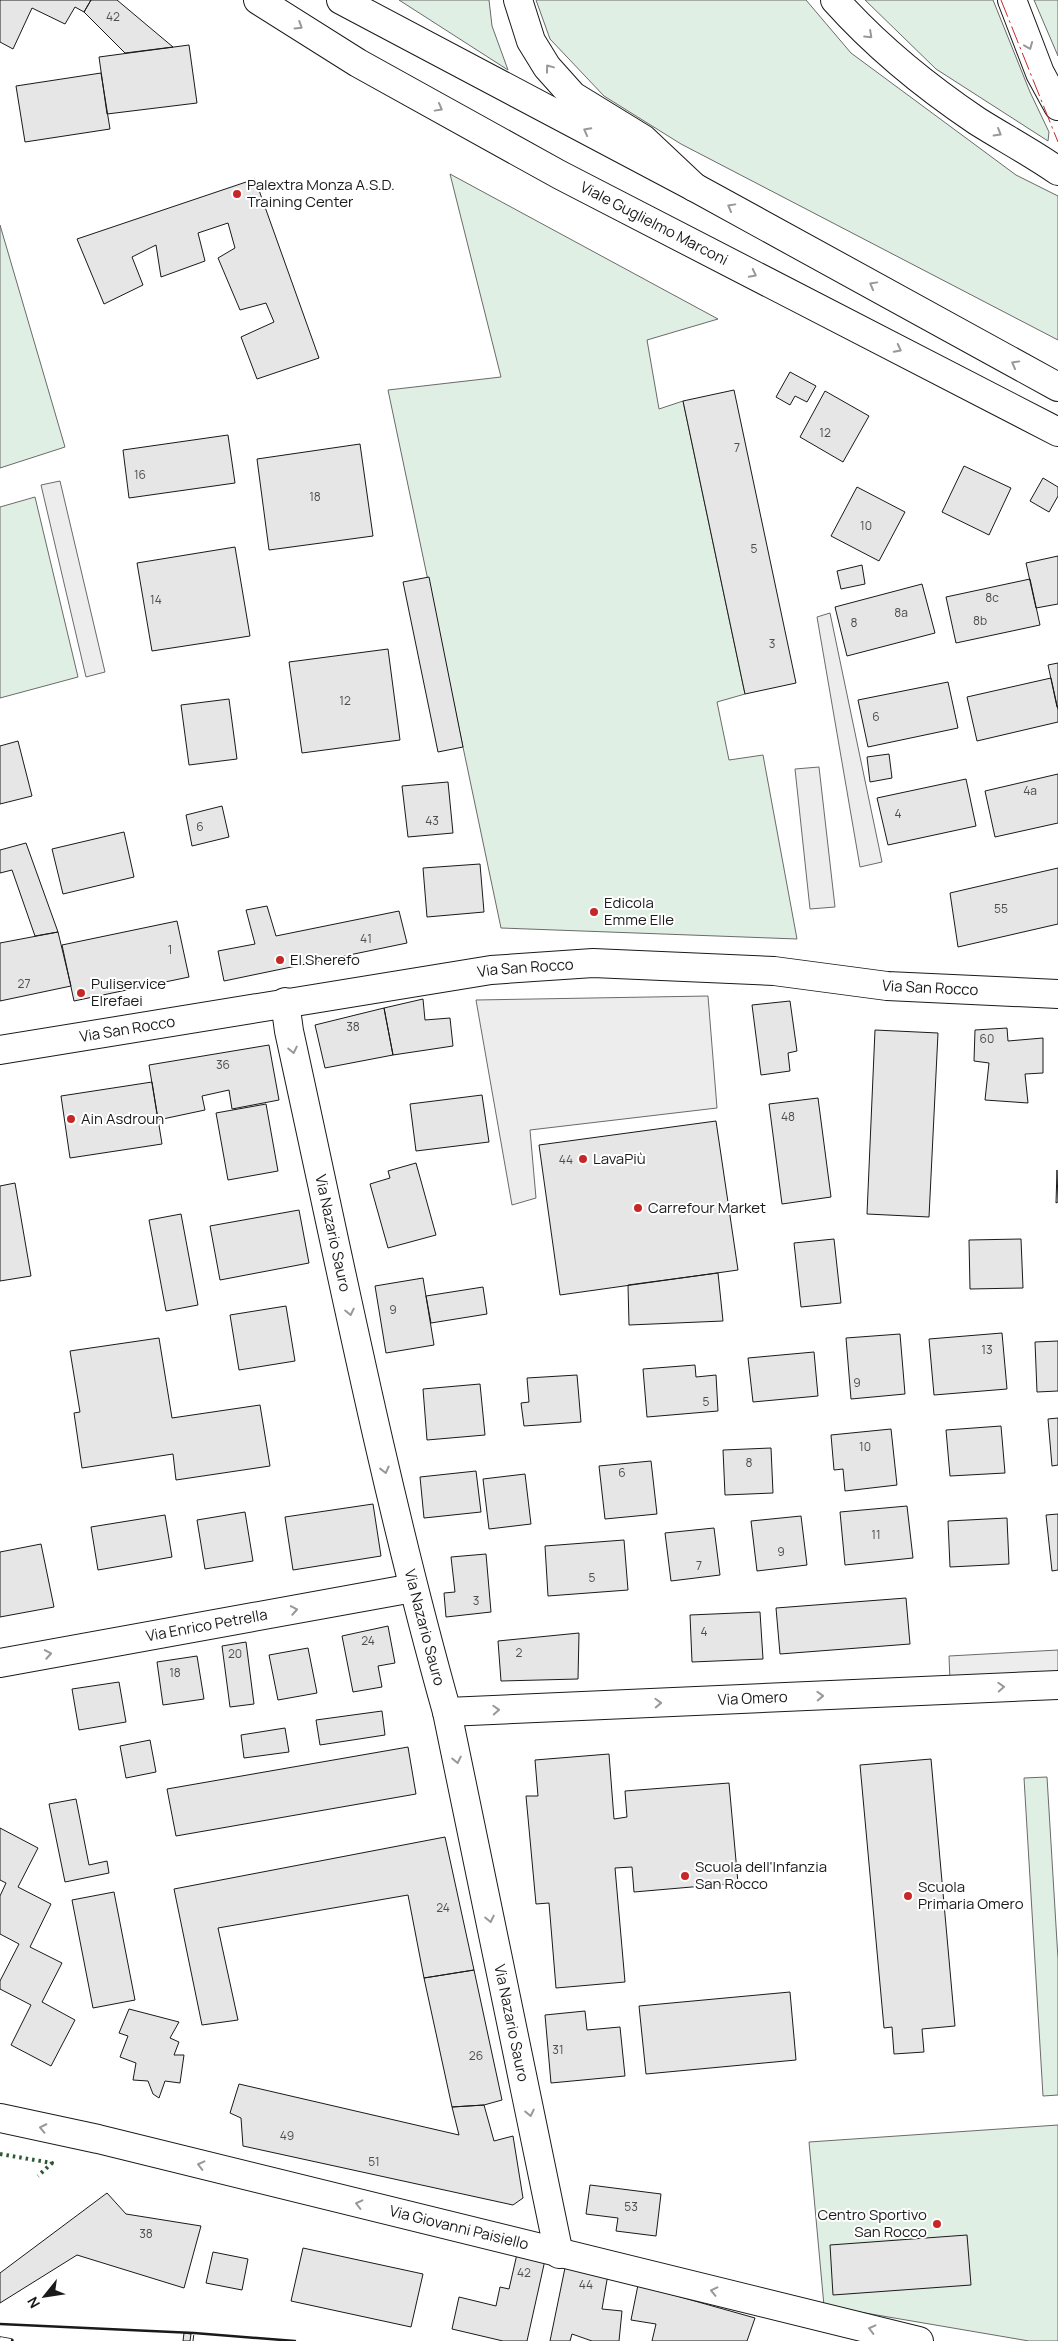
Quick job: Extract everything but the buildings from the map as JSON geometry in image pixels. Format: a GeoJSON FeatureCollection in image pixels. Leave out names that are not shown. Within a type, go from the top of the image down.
{"type":"FeatureCollection","features":[{"type":"Feature","properties":{"kind":"main road","name":"Viale Guglielmo Marconi"},"geometry":{"type":"LineString","coordinates":[[258,0],[358,64],[560,175],[1058,432]]}},
{"type":"Feature","properties":{"kind":"main road"},"geometry":{"type":"LineString","coordinates":[[341,0],[694,187],[1058,388]]}},
{"type":"Feature","properties":{"kind":"main road"},"geometry":{"type":"LineString","coordinates":[[518,0],[531,41],[548,68],[573,96],[643,139],[694,187]]}},
{"type":"Feature","properties":{"kind":"main road"},"geometry":{"type":"LineString","coordinates":[[835,0],[856,24],[895,60],[935,92],[1058,172]]}},
{"type":"Feature","properties":{"kind":"main road"},"geometry":{"type":"LineString","coordinates":[[1012,0],[1040,73],[1058,106]]}},
{"type":"Feature","properties":{"kind":"main road","name":"Via San Rocco"},"geometry":{"type":"LineString","coordinates":[[0,1050],[491,970],[592,963],[756,969],[887,986],[1058,994]]}},
{"type":"Feature","properties":{"kind":"main road","name":"Via Nazario Sauro"},"geometry":{"type":"LineString","coordinates":[[286,1002],[291,1041],[378,1444],[413,1588],[447,1712],[559,2254]]}},
{"type":"Feature","properties":{"kind":"main road","name":"Via Enrico Petrella"},"geometry":{"type":"LineString","coordinates":[[0,1663],[413,1588]]}},
{"type":"Feature","properties":{"kind":"main road","name":"Via Omero"},"geometry":{"type":"LineString","coordinates":[[447,1712],[1058,1685]]}},
{"type":"Feature","properties":{"kind":"main road","name":"Via Giovanni Paisiello"},"geometry":{"type":"LineString","coordinates":[[0,2118],[98,2139],[559,2254],[919,2341]]}},
{"type":"Feature","properties":{"kind":"green space"},"geometry":{"type":"Polygon","coordinates":[[[399,0],[489,0],[492,26],[508,70],[399,0]]]}},
{"type":"Feature","properties":{"kind":"green space"},"geometry":{"type":"Polygon","coordinates":[[[536,0],[806,0],[851,53],[1016,175],[1058,196],[1058,340],[681,144],[604,96],[550,39],[536,0]]]}},
{"type":"Feature","properties":{"kind":"green space"},"geometry":{"type":"Polygon","coordinates":[[[865,0],[993,0],[1030,92],[1049,132],[1048,141],[936,69],[865,0]]]}},
{"type":"Feature","properties":{"kind":"green space"},"geometry":{"type":"Polygon","coordinates":[[[1034,0],[1058,0],[1058,56],[1034,0]]]}},
{"type":"Feature","properties":{"kind":"green space"},"geometry":{"type":"Polygon","coordinates":[[[450,174],[718,319],[647,340],[659,409],[683,401],[745,694],[717,702],[729,760],[763,755],[797,939],[501,928],[388,390],[501,377],[450,174]]]}},
{"type":"Feature","properties":{"kind":"green space"},"geometry":{"type":"Polygon","coordinates":[[[0,225],[65,447],[0,468],[0,225]]]}},
{"type":"Feature","properties":{"kind":"green space"},"geometry":{"type":"Polygon","coordinates":[[[35,497],[78,677],[0,698],[0,507],[35,497]]]}},
{"type":"Feature","properties":{"kind":"green space"},"geometry":{"type":"Polygon","coordinates":[[[1047,1777],[1058,1959],[1058,2095],[1043,2096],[1024,1778],[1047,1777]]]}},
{"type":"Feature","properties":{"kind":"green space","name":"Centro Sportivo San Rocco"},"geometry":{"type":"Polygon","coordinates":[[[1058,2125],[1058,2341],[1029,2341],[824,2306],[809,2142],[1058,2125]]]}},
{"type":"Feature","properties":{"kind":"shaded area"},"geometry":{"type":"Polygon","coordinates":[[[60,481],[105,672],[86,677],[41,485],[60,481]]]}},
{"type":"Feature","properties":{"kind":"shaded area"},"geometry":{"type":"Polygon","coordinates":[[[830,613],[882,862],[860,867],[817,617],[830,613]]]}},
{"type":"Feature","properties":{"kind":"shaded area"},"geometry":{"type":"Polygon","coordinates":[[[819,767],[835,907],[810,909],[795,769],[819,767]]]}},
{"type":"Feature","properties":{"kind":"shaded area"},"geometry":{"type":"Polygon","coordinates":[[[708,996],[717,1108],[530,1130],[536,1198],[512,1205],[476,1000],[708,996]]]}},
{"type":"Feature","properties":{"kind":"shaded area"},"geometry":{"type":"Polygon","coordinates":[[[1058,1650],[1058,1675],[950,1681],[949,1656],[1058,1650]]]}},
{"type":"Feature","properties":{"kind":"railway"},"geometry":{"type":"LineString","coordinates":[[0,2339],[11,2341]]}},
{"type":"Feature","properties":{"kind":"hedge"},"geometry":{"type":"LineString","coordinates":[[0,2154],[52,2163],[38,2176]]}},
{"type":"Feature","properties":{"kind":"fence"},"geometry":{"type":"LineString","coordinates":[[193,2341],[194,2333]]}},
{"type":"Feature","properties":{"kind":"wall"},"geometry":{"type":"LineString","coordinates":[[0,2324],[194,2333],[295,2341]]}},
{"type":"Feature","properties":{"kind":"power"},"geometry":{"type":"LineString","coordinates":[[1001,0],[1058,142]]}},
{"type":"Feature","properties":{"kind":"place","name":"Palextra Monza A.S.D. Training Center"},"geometry":{"type":"Point","coordinates":[237,194]}},
{"type":"Feature","properties":{"kind":"place","name":"Edicola Emme Elle"},"geometry":{"type":"Point","coordinates":[594,912]}},
{"type":"Feature","properties":{"kind":"place","name":"El Sherefo"},"geometry":{"type":"Point","coordinates":[280,960]}},
{"type":"Feature","properties":{"kind":"place","name":"Puliservice Elrefaei"},"geometry":{"type":"Point","coordinates":[81,993]}},
{"type":"Feature","properties":{"kind":"place","name":"Ain Asdroun"},"geometry":{"type":"Point","coordinates":[71,1119]}},
{"type":"Feature","properties":{"kind":"place","name":"LavaPiù"},"geometry":{"type":"Point","coordinates":[583,1159]}},
{"type":"Feature","properties":{"kind":"place","name":"Carrefour Market"},"geometry":{"type":"Point","coordinates":[638,1208]}},
{"type":"Feature","properties":{"kind":"place","name":"Scuola dell'Infanzia San Rocco"},"geometry":{"type":"Point","coordinates":[685,1876]}},
{"type":"Feature","properties":{"kind":"place","name":"Scuola Primaria Omero"},"geometry":{"type":"Point","coordinates":[908,1896]}},
{"type":"Feature","properties":{"kind":"place","name":"Centro Sportivo San Rocco"},"geometry":{"type":"Point","coordinates":[937,2224]}}]}
